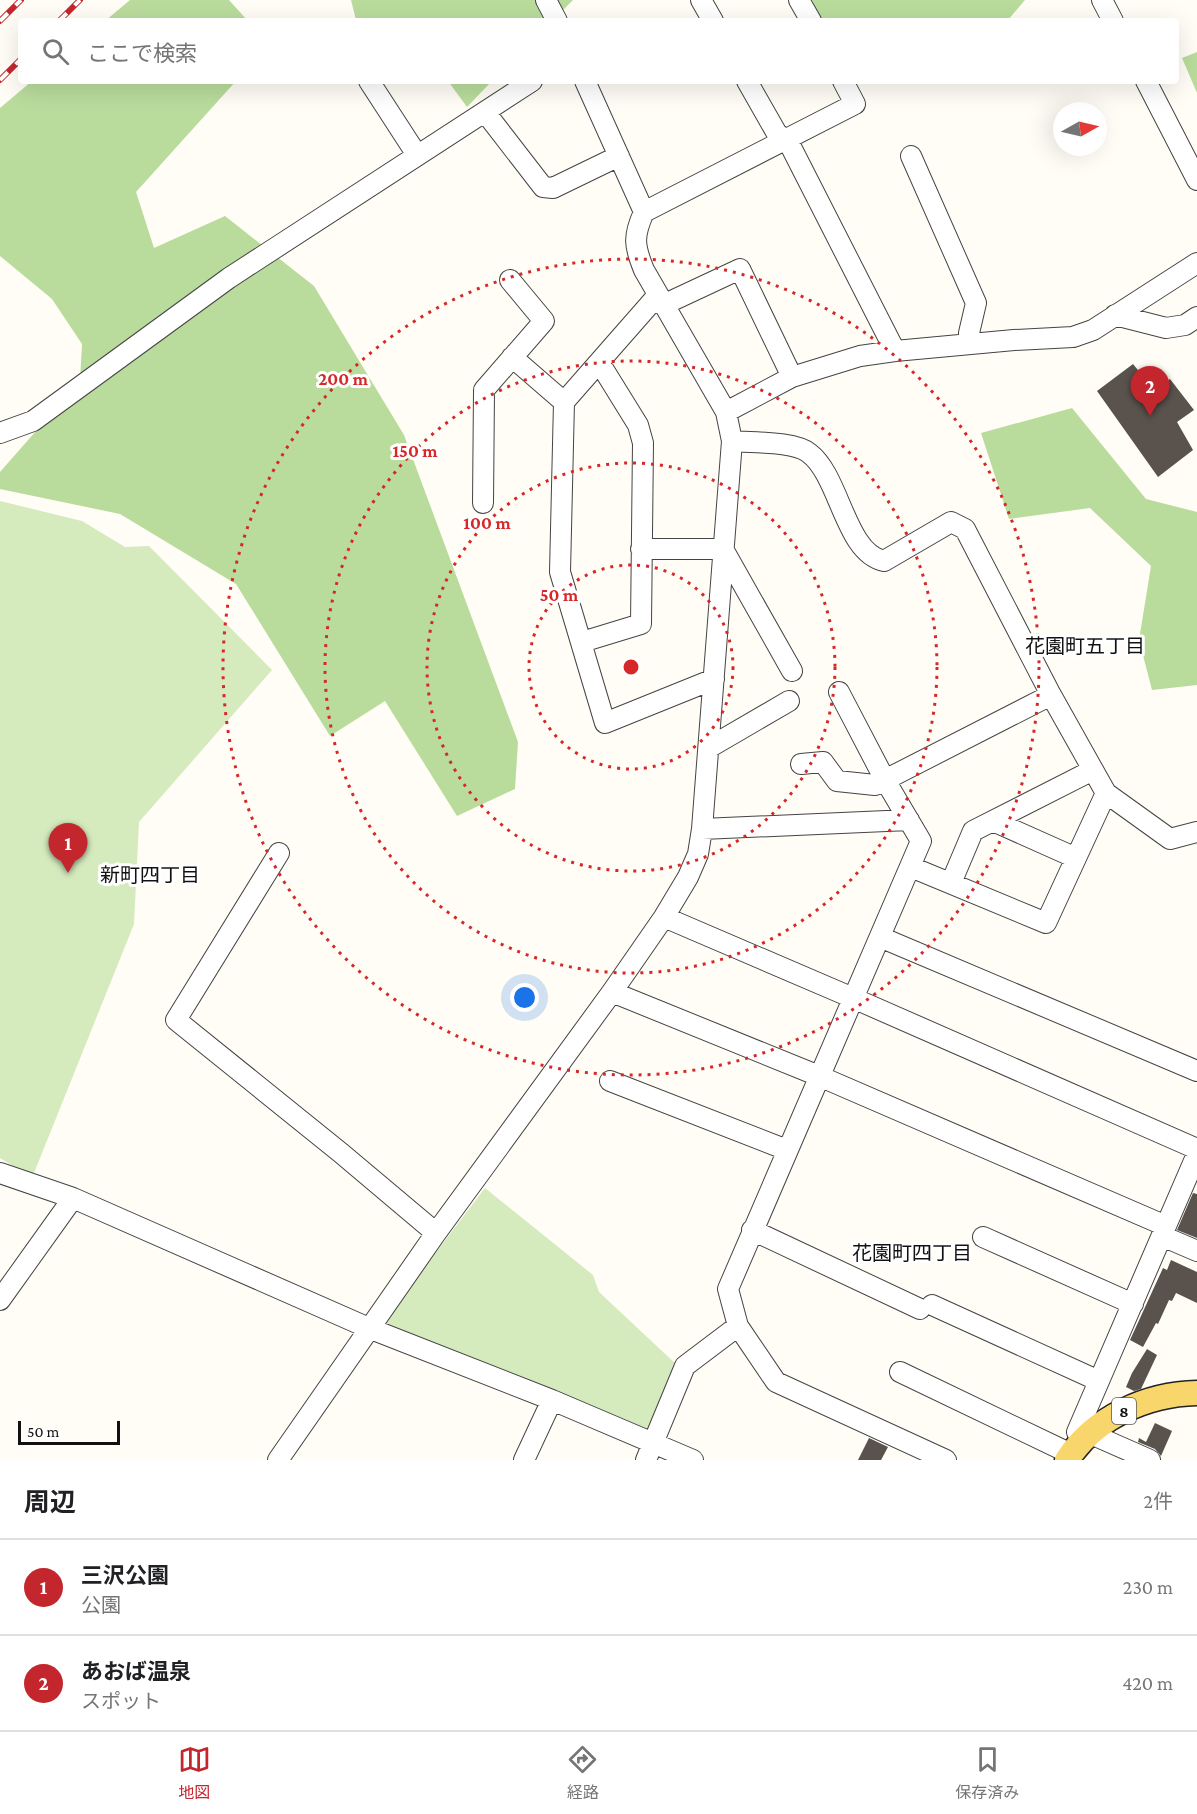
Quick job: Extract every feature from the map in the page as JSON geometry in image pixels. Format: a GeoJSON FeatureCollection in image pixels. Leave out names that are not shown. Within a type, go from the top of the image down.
{"type":"FeatureCollection","features":[{"type":"Feature","properties":{"kind":"main road","name":"8"},"geometry":{"type":"LineString","coordinates":[[1078,1447],[1114,1416],[1138,1404],[1171,1395],[1197,1393]]}},
{"type":"Feature","properties":{"kind":"street"},"geometry":{"type":"LineString","coordinates":[[546,0],[555,18]]}},
{"type":"Feature","properties":{"kind":"street"},"geometry":{"type":"LineString","coordinates":[[701,0],[711,18]]}},
{"type":"Feature","properties":{"kind":"street"},"geometry":{"type":"LineString","coordinates":[[799,0],[809,18]]}},
{"type":"Feature","properties":{"kind":"street"},"geometry":{"type":"LineString","coordinates":[[1102,0],[1111,18]]}},
{"type":"Feature","properties":{"kind":"street"},"geometry":{"type":"LineString","coordinates":[[371,84],[417,155]]}},
{"type":"Feature","properties":{"kind":"street"},"geometry":{"type":"LineString","coordinates":[[0,434],[33,422],[229,278],[527,84]]}},
{"type":"Feature","properties":{"kind":"street"},"geometry":{"type":"LineString","coordinates":[[586,84],[644,212]]}},
{"type":"Feature","properties":{"kind":"street"},"geometry":{"type":"LineString","coordinates":[[749,84],[776,132],[791,147],[894,351]]}},
{"type":"Feature","properties":{"kind":"street"},"geometry":{"type":"LineString","coordinates":[[278,1460],[436,1233],[564,1059],[664,917],[698,854],[710,747],[732,441],[726,412],[660,300],[637,252],[635,239],[644,212],[855,104],[845,84]]}},
{"type":"Feature","properties":{"kind":"street"},"geometry":{"type":"LineString","coordinates":[[1148,84],[1197,180]]}},
{"type":"Feature","properties":{"kind":"street"},"geometry":{"type":"LineString","coordinates":[[485,112],[543,187],[553,188],[619,156]]}},
{"type":"Feature","properties":{"kind":"street"},"geometry":{"type":"LineString","coordinates":[[911,156],[976,303],[969,333],[970,344]]}},
{"type":"Feature","properties":{"kind":"street"},"geometry":{"type":"LineString","coordinates":[[726,412],[792,377],[860,356],[970,344],[1073,337],[1093,330],[1197,263]]}},
{"type":"Feature","properties":{"kind":"street"},"geometry":{"type":"LineString","coordinates":[[714,679],[605,723],[560,572],[564,402],[599,362],[660,300],[740,269],[792,377]]}},
{"type":"Feature","properties":{"kind":"street"},"geometry":{"type":"LineString","coordinates":[[483,503],[484,390],[544,321],[510,280]]}},
{"type":"Feature","properties":{"kind":"street"},"geometry":{"type":"LineString","coordinates":[[1115,315],[1166,327],[1185,325],[1197,317]]}},
{"type":"Feature","properties":{"kind":"street"},"geometry":{"type":"LineString","coordinates":[[512,357],[564,402]]}},
{"type":"Feature","properties":{"kind":"street"},"geometry":{"type":"LineString","coordinates":[[582,642],[641,624],[643,442],[638,425],[599,362]]}},
{"type":"Feature","properties":{"kind":"street"},"geometry":{"type":"LineString","coordinates":[[732,441],[798,447],[810,453],[823,469],[861,547],[872,559],[884,561],[951,522],[965,529],[1051,696],[1106,793],[1170,839],[1197,832]]}},
{"type":"Feature","properties":{"kind":"street"},"geometry":{"type":"LineString","coordinates":[[641,549],[723,549]]}},
{"type":"Feature","properties":{"kind":"street"},"geometry":{"type":"LineString","coordinates":[[723,549],[792,671]]}},
{"type":"Feature","properties":{"kind":"street"},"geometry":{"type":"LineString","coordinates":[[839,692],[885,780],[921,841],[728,1289],[738,1326],[776,1382],[946,1460]]}},
{"type":"Feature","properties":{"kind":"street"},"geometry":{"type":"LineString","coordinates":[[801,764],[823,762],[837,781],[875,785],[1051,696]]}},
{"type":"Feature","properties":{"kind":"street"},"geometry":{"type":"LineString","coordinates":[[710,747],[789,701]]}},
{"type":"Feature","properties":{"kind":"street"},"geometry":{"type":"LineString","coordinates":[[951,883],[973,831],[1093,770]]}},
{"type":"Feature","properties":{"kind":"street"},"geometry":{"type":"LineString","coordinates":[[911,867],[1046,923],[1106,793]]}},
{"type":"Feature","properties":{"kind":"street"},"geometry":{"type":"LineString","coordinates":[[702,829],[909,820]]}},
{"type":"Feature","properties":{"kind":"street"},"geometry":{"type":"LineString","coordinates":[[993,821],[1076,858]]}},
{"type":"Feature","properties":{"kind":"street"},"geometry":{"type":"LineString","coordinates":[[279,853],[176,1020],[436,1233]]}},
{"type":"Feature","properties":{"kind":"street"},"geometry":{"type":"LineString","coordinates":[[664,917],[1197,1149]]}},
{"type":"Feature","properties":{"kind":"street"},"geometry":{"type":"LineString","coordinates":[[880,937],[1197,1071]]}},
{"type":"Feature","properties":{"kind":"street"},"geometry":{"type":"LineString","coordinates":[[612,992],[819,1076],[1164,1231],[1197,1251]]}},
{"type":"Feature","properties":{"kind":"street"},"geometry":{"type":"LineString","coordinates":[[610,1081],[787,1150]]}},
{"type":"Feature","properties":{"kind":"street"},"geometry":{"type":"LineString","coordinates":[[1078,1447],[1077,1432],[1197,1154]]}},
{"type":"Feature","properties":{"kind":"street"},"geometry":{"type":"LineString","coordinates":[[0,1173],[73,1198],[371,1329],[552,1400],[650,1451],[693,1460]]}},
{"type":"Feature","properties":{"kind":"street"},"geometry":{"type":"LineString","coordinates":[[0,1300],[73,1198]]}},
{"type":"Feature","properties":{"kind":"street"},"geometry":{"type":"LineString","coordinates":[[752,1230],[1099,1381]]}},
{"type":"Feature","properties":{"kind":"street"},"geometry":{"type":"LineString","coordinates":[[983,1237],[1133,1304]]}},
{"type":"Feature","properties":{"kind":"street"},"geometry":{"type":"LineString","coordinates":[[650,1451],[685,1366],[738,1326]]}},
{"type":"Feature","properties":{"kind":"street"},"geometry":{"type":"LineString","coordinates":[[900,1372],[1078,1447],[1150,1460]]}},
{"type":"Feature","properties":{"kind":"street"},"geometry":{"type":"LineString","coordinates":[[524,1460],[552,1400]]}},
{"type":"Feature","properties":{"kind":"green space"},"geometry":{"type":"Polygon","coordinates":[[[130,0],[229,0],[245,18],[109,18],[130,0]]]}},
{"type":"Feature","properties":{"kind":"green space"},"geometry":{"type":"Polygon","coordinates":[[[351,0],[573,0],[555,18],[356,18],[351,0]]]}},
{"type":"Feature","properties":{"kind":"green space"},"geometry":{"type":"Polygon","coordinates":[[[812,0],[1025,0],[1010,18],[819,18],[812,0]]]}},
{"type":"Feature","properties":{"kind":"green space"},"geometry":{"type":"Polygon","coordinates":[[[1197,52],[1197,93],[1182,58],[1197,52]]]}},
{"type":"Feature","properties":{"kind":"green space"},"geometry":{"type":"Polygon","coordinates":[[[28,84],[233,84],[136,192],[154,248],[225,216],[314,286],[404,435],[518,742],[515,789],[457,816],[385,701],[330,736],[236,584],[120,514],[0,489],[0,472],[80,381],[82,344],[52,299],[0,256],[0,108],[28,84]]]}},
{"type":"Feature","properties":{"kind":"green space"},"geometry":{"type":"Polygon","coordinates":[[[450,84],[489,84],[467,107],[450,84]]]}},
{"type":"Feature","properties":{"kind":"green space"},"geometry":{"type":"Polygon","coordinates":[[[1072,408],[1146,499],[1197,512],[1197,685],[1152,690],[1139,640],[1151,566],[1090,508],[1009,519],[981,433],[1072,408]]]}},
{"type":"Feature","properties":{"kind":"green space"},"geometry":{"type":"Polygon","coordinates":[[[0,501],[82,521],[125,547],[149,546],[272,670],[139,822],[134,924],[32,1178],[0,1158],[0,501]]]}},
{"type":"Feature","properties":{"kind":"green space"},"geometry":{"type":"Polygon","coordinates":[[[485,1188],[593,1275],[599,1292],[678,1366],[652,1428],[645,1432],[386,1325],[385,1319],[485,1188]]]}},
{"type":"Feature","properties":{"kind":"building"},"geometry":{"type":"Polygon","coordinates":[[[1133,364],[1154,390],[1170,379],[1194,410],[1177,422],[1193,450],[1158,477],[1097,391],[1133,364]]]}},
{"type":"Feature","properties":{"kind":"building"},"geometry":{"type":"Polygon","coordinates":[[[1193,1193],[1197,1194],[1197,1238],[1177,1230],[1193,1193]]]}},
{"type":"Feature","properties":{"kind":"building"},"geometry":{"type":"Polygon","coordinates":[[[1171,1260],[1197,1272],[1197,1303],[1176,1293],[1172,1301],[1169,1300],[1158,1324],[1156,1323],[1143,1347],[1130,1340],[1163,1268],[1167,1270],[1171,1260]]]}},
{"type":"Feature","properties":{"kind":"building"},"geometry":{"type":"Polygon","coordinates":[[[1147,1349],[1157,1355],[1141,1389],[1134,1391],[1126,1387],[1147,1349]]]}},
{"type":"Feature","properties":{"kind":"building"},"geometry":{"type":"Polygon","coordinates":[[[1155,1423],[1172,1431],[1161,1456],[1155,1449],[1138,1442],[1139,1438],[1146,1442],[1155,1423]]]}},
{"type":"Feature","properties":{"kind":"building"},"geometry":{"type":"Polygon","coordinates":[[[869,1438],[888,1447],[881,1460],[858,1460],[869,1438]]]}},
{"type":"Feature","properties":{"kind":"railway"},"geometry":{"type":"LineString","coordinates":[[0,21],[21,0]]}},
{"type":"Feature","properties":{"kind":"railway"},"geometry":{"type":"LineString","coordinates":[[62,18],[80,0]]}},
{"type":"Feature","properties":{"kind":"railway"},"geometry":{"type":"LineString","coordinates":[[0,80],[18,62]]}},
{"type":"Feature","properties":{"kind":"place","name":"あおば温泉"},"geometry":{"type":"Point","coordinates":[1150,416]}},
{"type":"Feature","properties":{"kind":"place","name":"三沢公園"},"geometry":{"type":"Point","coordinates":[68,873]}},
{"type":"Feature","properties":{"kind":"district","name":"花園町五丁目"},"geometry":{"type":"Point","coordinates":[1085,646]}},
{"type":"Feature","properties":{"kind":"district","name":"新町四丁目"},"geometry":{"type":"Point","coordinates":[150,875]}},
{"type":"Feature","properties":{"kind":"district","name":"花園町四丁目"},"geometry":{"type":"Point","coordinates":[912,1253]}}]}
